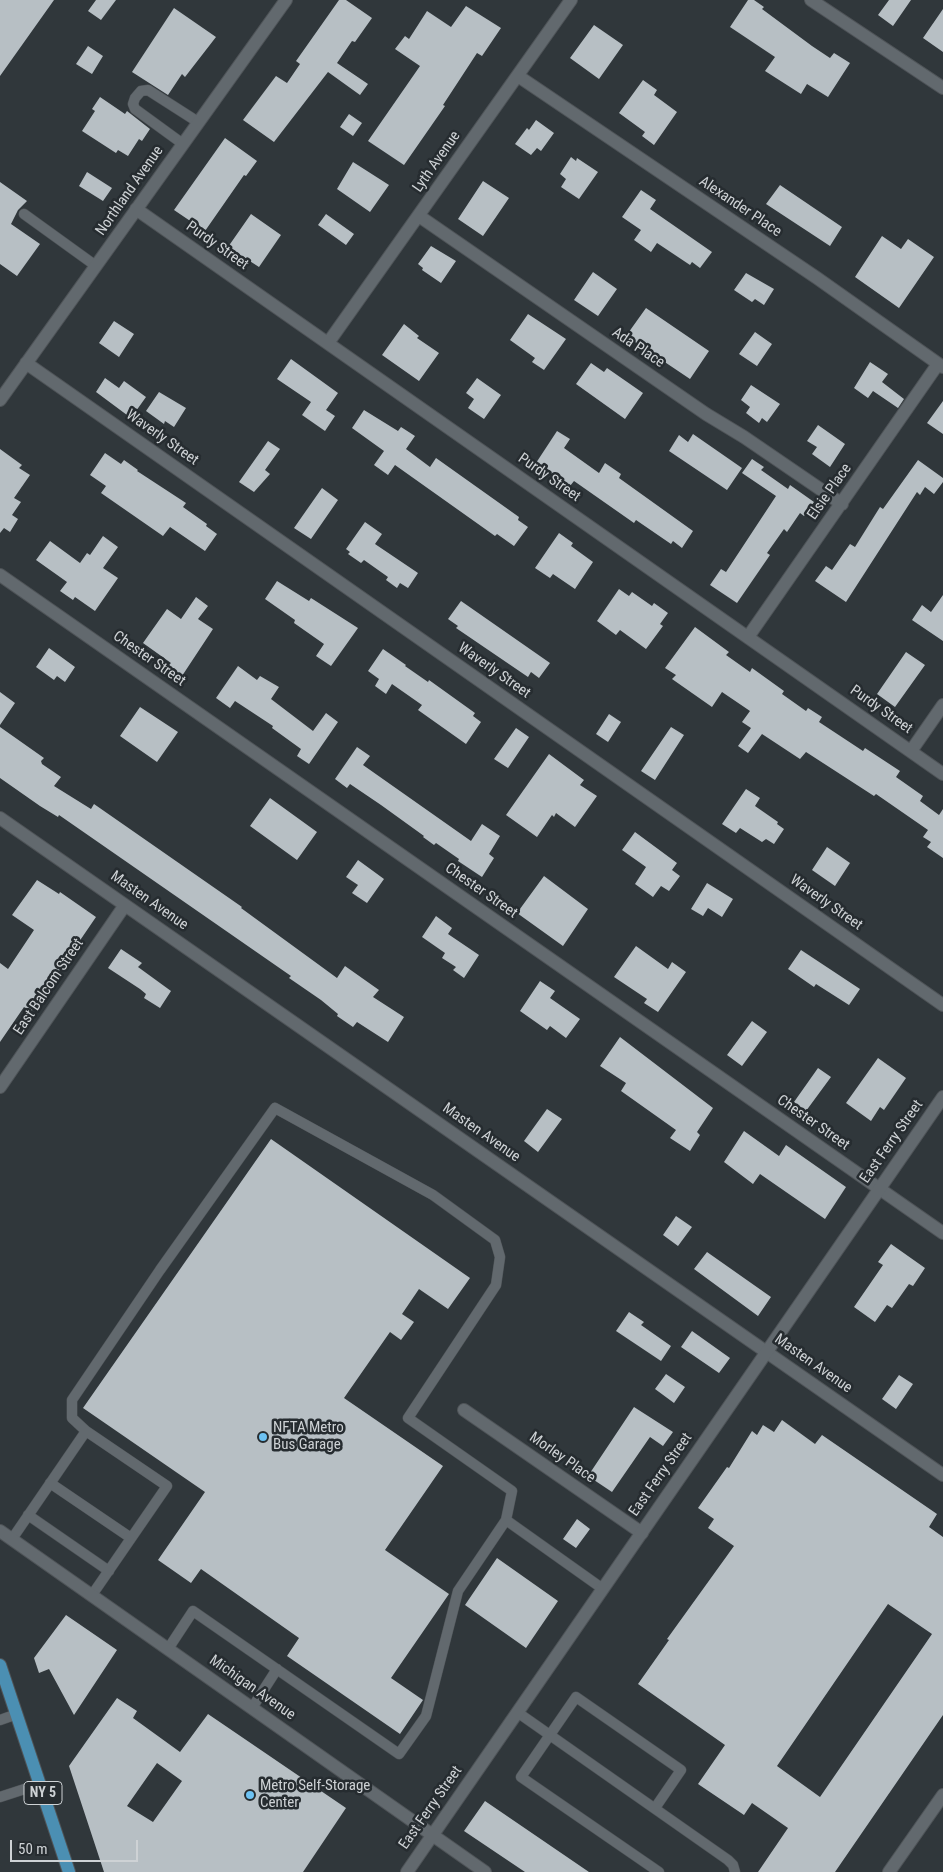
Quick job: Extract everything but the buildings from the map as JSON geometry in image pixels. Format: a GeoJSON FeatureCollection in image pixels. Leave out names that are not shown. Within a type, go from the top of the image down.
{"type":"FeatureCollection","features":[{"type":"Feature","properties":{"kind":"main road","name":"NY 5"},"geometry":{"type":"LineString","coordinates":[[0,1665],[69,1872]]}},
{"type":"Feature","properties":{"kind":"street","name":"Northland Avenue"},"geometry":{"type":"LineString","coordinates":[[0,400],[286,0]]}},
{"type":"Feature","properties":{"kind":"street","name":"Lyth Avenue"},"geometry":{"type":"LineString","coordinates":[[328,343],[571,0]]}},
{"type":"Feature","properties":{"kind":"street"},"geometry":{"type":"LineString","coordinates":[[811,0],[943,88]]}},
{"type":"Feature","properties":{"kind":"street","name":"Alexander Place"},"geometry":{"type":"LineString","coordinates":[[518,76],[817,278],[941,365]]}},
{"type":"Feature","properties":{"kind":"street","name":"Purdy Street"},"geometry":{"type":"LineString","coordinates":[[136,209],[943,774]]}},
{"type":"Feature","properties":{"kind":"street","name":"Ada Place"},"geometry":{"type":"LineString","coordinates":[[419,216],[698,408],[744,436],[842,504]]}},
{"type":"Feature","properties":{"kind":"street","name":"Waverly Street"},"geometry":{"type":"LineString","coordinates":[[26,363],[943,1006]]}},
{"type":"Feature","properties":{"kind":"street","name":"Elsie Place"},"geometry":{"type":"LineString","coordinates":[[748,637],[941,365]]}},
{"type":"Feature","properties":{"kind":"street","name":"Chester Street"},"geometry":{"type":"LineString","coordinates":[[0,575],[943,1233]]}},
{"type":"Feature","properties":{"kind":"street"},"geometry":{"type":"LineString","coordinates":[[911,751],[943,705]]}},
{"type":"Feature","properties":{"kind":"street","name":"Masten Avenue"},"geometry":{"type":"LineString","coordinates":[[0,818],[943,1475]]}},
{"type":"Feature","properties":{"kind":"street","name":"East Balcom Street"},"geometry":{"type":"LineString","coordinates":[[0,1087],[125,905]]}},
{"type":"Feature","properties":{"kind":"street","name":"East Ferry Street"},"geometry":{"type":"LineString","coordinates":[[407,1872],[943,1097]]}},
{"type":"Feature","properties":{"kind":"street","name":"Morley Place"},"geometry":{"type":"LineString","coordinates":[[464,1410],[642,1533]]}},
{"type":"Feature","properties":{"kind":"street","name":"Michigan Avenue"},"geometry":{"type":"LineString","coordinates":[[0,1530],[486,1872]]}},
{"type":"Feature","properties":{"kind":"street"},"geometry":{"type":"LineString","coordinates":[[889,1872],[943,1795]]}},
{"type":"Feature","properties":{"kind":"lane"},"geometry":{"type":"LineString","coordinates":[[183,144],[135,109],[135,98],[141,91],[148,90],[198,122]]}},
{"type":"Feature","properties":{"kind":"lane"},"geometry":{"type":"LineString","coordinates":[[24,214],[96,266]]}},
{"type":"Feature","properties":{"kind":"lane"},"geometry":{"type":"LineString","coordinates":[[92,1595],[167,1486],[86,1431],[72,1418],[72,1400],[160,1270],[275,1108],[433,1195],[496,1240],[500,1257],[496,1285],[408,1418],[512,1491],[506,1520],[458,1591],[426,1716],[399,1754],[194,1611],[168,1649]]}},
{"type":"Feature","properties":{"kind":"lane"},"geometry":{"type":"LineString","coordinates":[[12,1539],[86,1431]]}},
{"type":"Feature","properties":{"kind":"lane"},"geometry":{"type":"LineString","coordinates":[[50,1483],[131,1538]]}},
{"type":"Feature","properties":{"kind":"lane"},"geometry":{"type":"LineString","coordinates":[[28,1516],[109,1571]]}},
{"type":"Feature","properties":{"kind":"lane"},"geometry":{"type":"LineString","coordinates":[[506,1520],[603,1589]]}},
{"type":"Feature","properties":{"kind":"lane"},"geometry":{"type":"LineString","coordinates":[[252,1708],[277,1669]]}},
{"type":"Feature","properties":{"kind":"lane"},"geometry":{"type":"LineString","coordinates":[[655,1808],[681,1770],[576,1697],[521,1777],[659,1872]]}},
{"type":"Feature","properties":{"kind":"lane"},"geometry":{"type":"LineString","coordinates":[[517,1712],[728,1860],[733,1865],[735,1872]]}},
{"type":"Feature","properties":{"kind":"lane"},"geometry":{"type":"LineString","coordinates":[[0,1720],[17,1714]]}},
{"type":"Feature","properties":{"kind":"lane"},"geometry":{"type":"LineString","coordinates":[[0,1797],[40,1784]]}},
{"type":"Feature","properties":{"kind":"place","name":"NFTA Metro Bus Garage"},"geometry":{"type":"Point","coordinates":[263,1437]}},
{"type":"Feature","properties":{"kind":"place","name":"Metro Self-Storage Center"},"geometry":{"type":"Point","coordinates":[250,1795]}}]}
